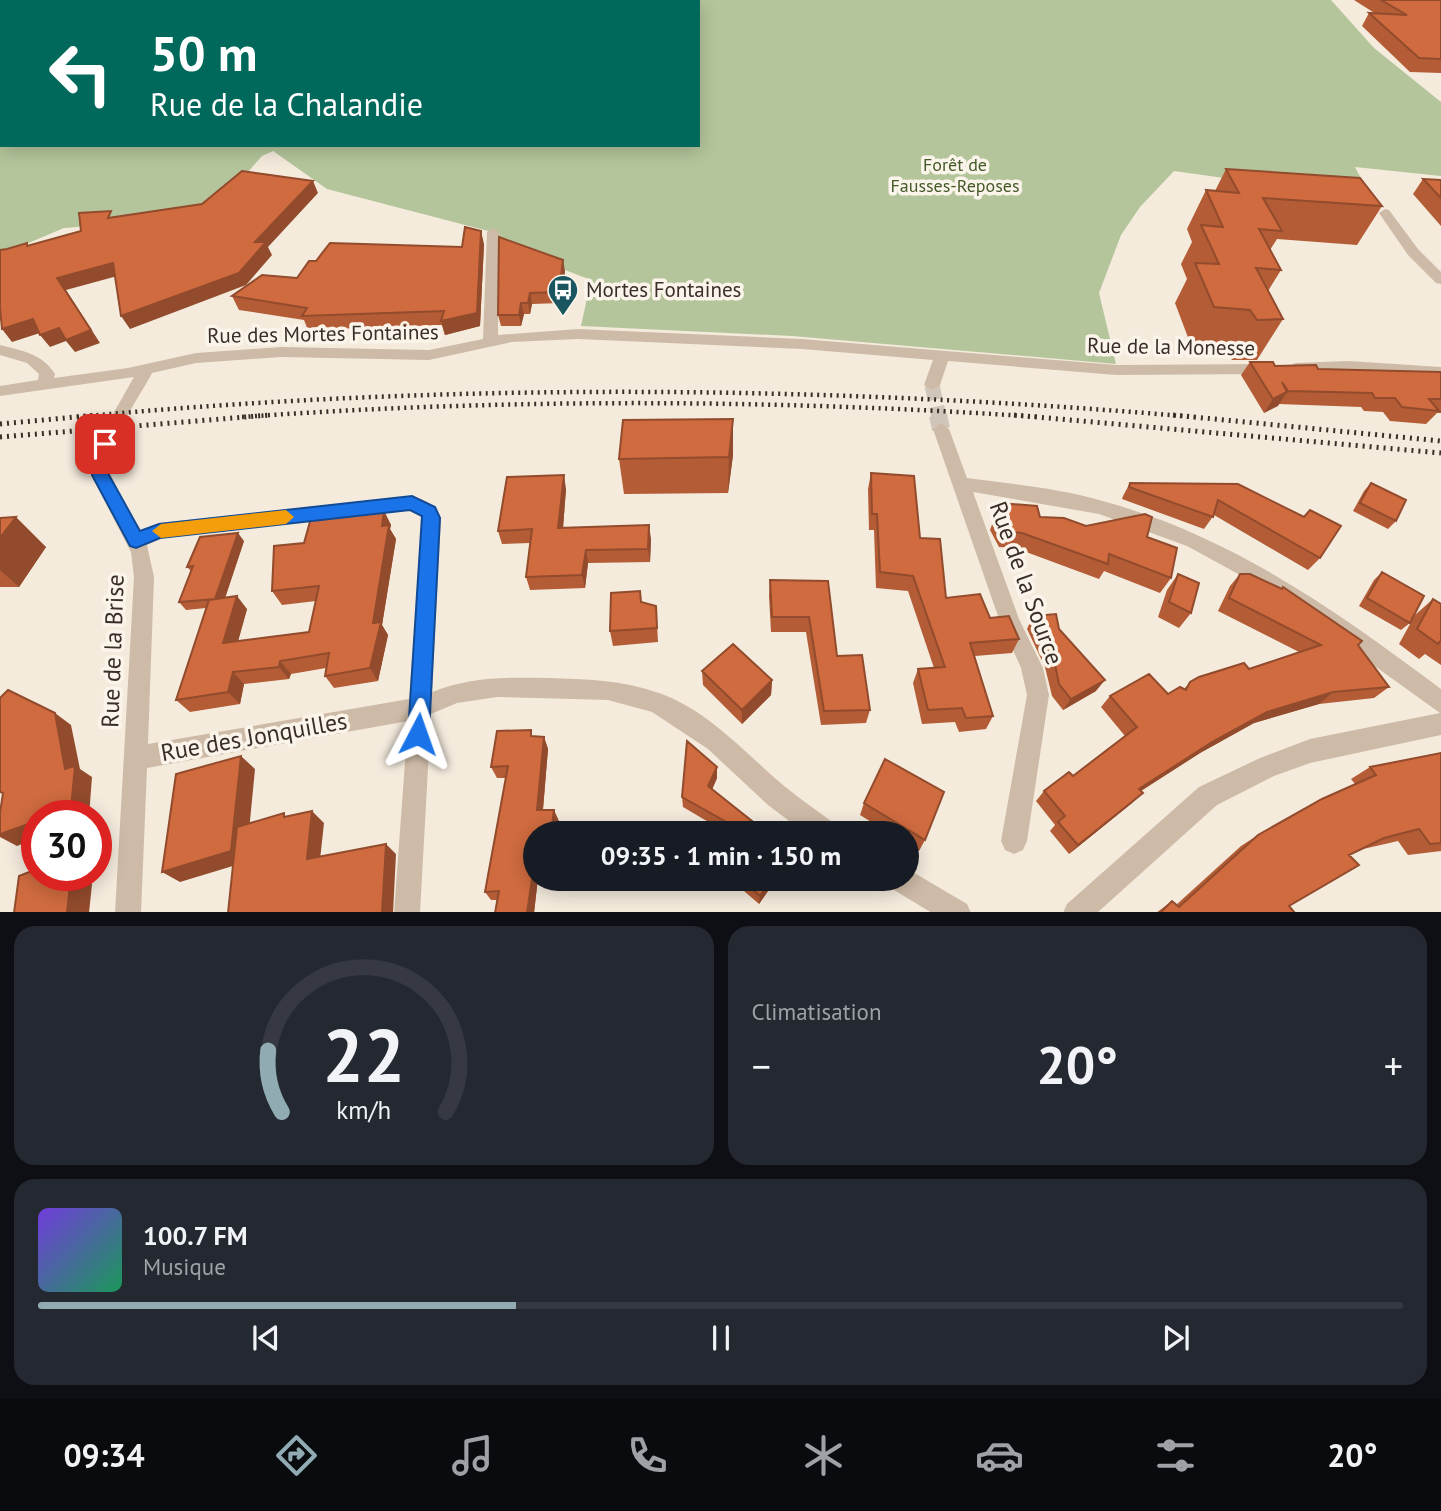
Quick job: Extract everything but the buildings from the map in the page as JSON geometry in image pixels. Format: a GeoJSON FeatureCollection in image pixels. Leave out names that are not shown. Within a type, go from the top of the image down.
{"type":"FeatureCollection","features":[{"type":"Feature","properties":{"kind":"street"},"geometry":{"type":"LineString","coordinates":[[1385,212],[1413,251],[1441,280]]}},
{"type":"Feature","properties":{"kind":"street"},"geometry":{"type":"LineString","coordinates":[[490,341],[493,232]]}},
{"type":"Feature","properties":{"kind":"street","name":"Rue des Mortes Fontaines"},"geometry":{"type":"LineString","coordinates":[[0,391],[146,370],[196,358],[281,352],[429,355],[490,341],[578,334],[802,344],[942,355]]}},
{"type":"Feature","properties":{"kind":"street"},"geometry":{"type":"LineString","coordinates":[[0,350],[32,358],[43,365],[47,374],[45,384]]}},
{"type":"Feature","properties":{"kind":"street"},"geometry":{"type":"LineString","coordinates":[[932,385],[942,355]]}},
{"type":"Feature","properties":{"kind":"street","name":"Rue de la Monesse"},"geometry":{"type":"LineString","coordinates":[[942,355],[1129,370],[1349,366],[1441,372]]}},
{"type":"Feature","properties":{"kind":"street","name":"Rue de la Brise"},"geometry":{"type":"LineString","coordinates":[[128,912],[144,577],[141,552],[100,475],[100,459],[105,444],[146,370]]}},
{"type":"Feature","properties":{"kind":"street","name":"Rue de la Source"},"geometry":{"type":"LineString","coordinates":[[941,429],[963,484],[1009,619],[1032,668],[1038,695],[1014,841]]}},
{"type":"Feature","properties":{"kind":"street"},"geometry":{"type":"LineString","coordinates":[[963,484],[1097,507],[1152,523],[1235,559],[1301,597],[1441,703]]}},
{"type":"Feature","properties":{"kind":"street"},"geometry":{"type":"LineString","coordinates":[[136,541],[159,531],[412,503],[425,508],[432,518],[407,912]]}},
{"type":"Feature","properties":{"kind":"street","name":"Rue des Jonquilles"},"geometry":{"type":"LineString","coordinates":[[135,758],[420,708],[456,693],[497,687],[608,690],[657,703],[685,719],[716,741],[777,796],[810,821]]}},
{"type":"Feature","properties":{"kind":"street"},"geometry":{"type":"LineString","coordinates":[[1076,912],[1208,796],[1256,772],[1310,751],[1441,724]]}},
{"type":"Feature","properties":{"kind":"street"},"geometry":{"type":"LineString","coordinates":[[919,890],[958,912]]}},
{"type":"Feature","properties":{"kind":"green space","name":"Forêt de Fausses-Reposes"},"geometry":{"type":"Polygon","coordinates":[[[700,0],[1331,0],[1374,48],[1441,102],[1441,176],[1355,167],[1372,199],[1174,171],[1140,207],[1121,235],[1099,293],[1116,364],[792,336],[581,326],[591,280],[495,243],[492,232],[327,189],[273,151],[262,156],[209,216],[64,228],[0,255],[0,147],[700,147],[700,0]]]}},
{"type":"Feature","properties":{"kind":"tunnel"},"geometry":{"type":"LineString","coordinates":[[932,385],[939,417]]}},
{"type":"Feature","properties":{"kind":"tunnel"},"geometry":{"type":"LineString","coordinates":[[938,415],[941,429]]}},
{"type":"Feature","properties":{"kind":"railway"},"geometry":{"type":"LineString","coordinates":[[77,417],[356,398],[635,392],[914,399],[1192,417]]}},
{"type":"Feature","properties":{"kind":"railway"},"geometry":{"type":"LineString","coordinates":[[255,416],[442,406],[641,403],[841,407],[1029,416]]}},
{"type":"Feature","properties":{"kind":"railway"},"geometry":{"type":"LineString","coordinates":[[0,424],[97,415]]}},
{"type":"Feature","properties":{"kind":"railway"},"geometry":{"type":"LineString","coordinates":[[255,416],[270,415]]}},
{"type":"Feature","properties":{"kind":"railway"},"geometry":{"type":"LineString","coordinates":[[1014,415],[1029,416]]}},
{"type":"Feature","properties":{"kind":"railway"},"geometry":{"type":"LineString","coordinates":[[1173,415],[1192,417]]}},
{"type":"Feature","properties":{"kind":"railway"},"geometry":{"type":"LineString","coordinates":[[0,437],[255,416]]}},
{"type":"Feature","properties":{"kind":"railway"},"geometry":{"type":"LineString","coordinates":[[242,417],[255,416]]}},
{"type":"Feature","properties":{"kind":"railway"},"geometry":{"type":"LineString","coordinates":[[1029,416],[1040,417]]}},
{"type":"Feature","properties":{"kind":"railway"},"geometry":{"type":"LineString","coordinates":[[1029,416],[1441,453]]}},
{"type":"Feature","properties":{"kind":"railway"},"geometry":{"type":"LineString","coordinates":[[1192,417],[1441,441]]}},
{"type":"Feature","properties":{"kind":"slow traffic"},"geometry":{"type":"LineString","coordinates":[[161,531],[286,517]]}},
{"type":"Feature","properties":{"kind":"place","name":"Mortes Fontaines"},"geometry":{"type":"Point","coordinates":[563,317]}},
{"type":"Feature","properties":{"kind":"route"},"geometry":{"type":"LineString","coordinates":[[105,444],[100,459],[100,475],[136,541],[159,531],[412,503],[425,508],[432,518],[418,734]]}}]}
